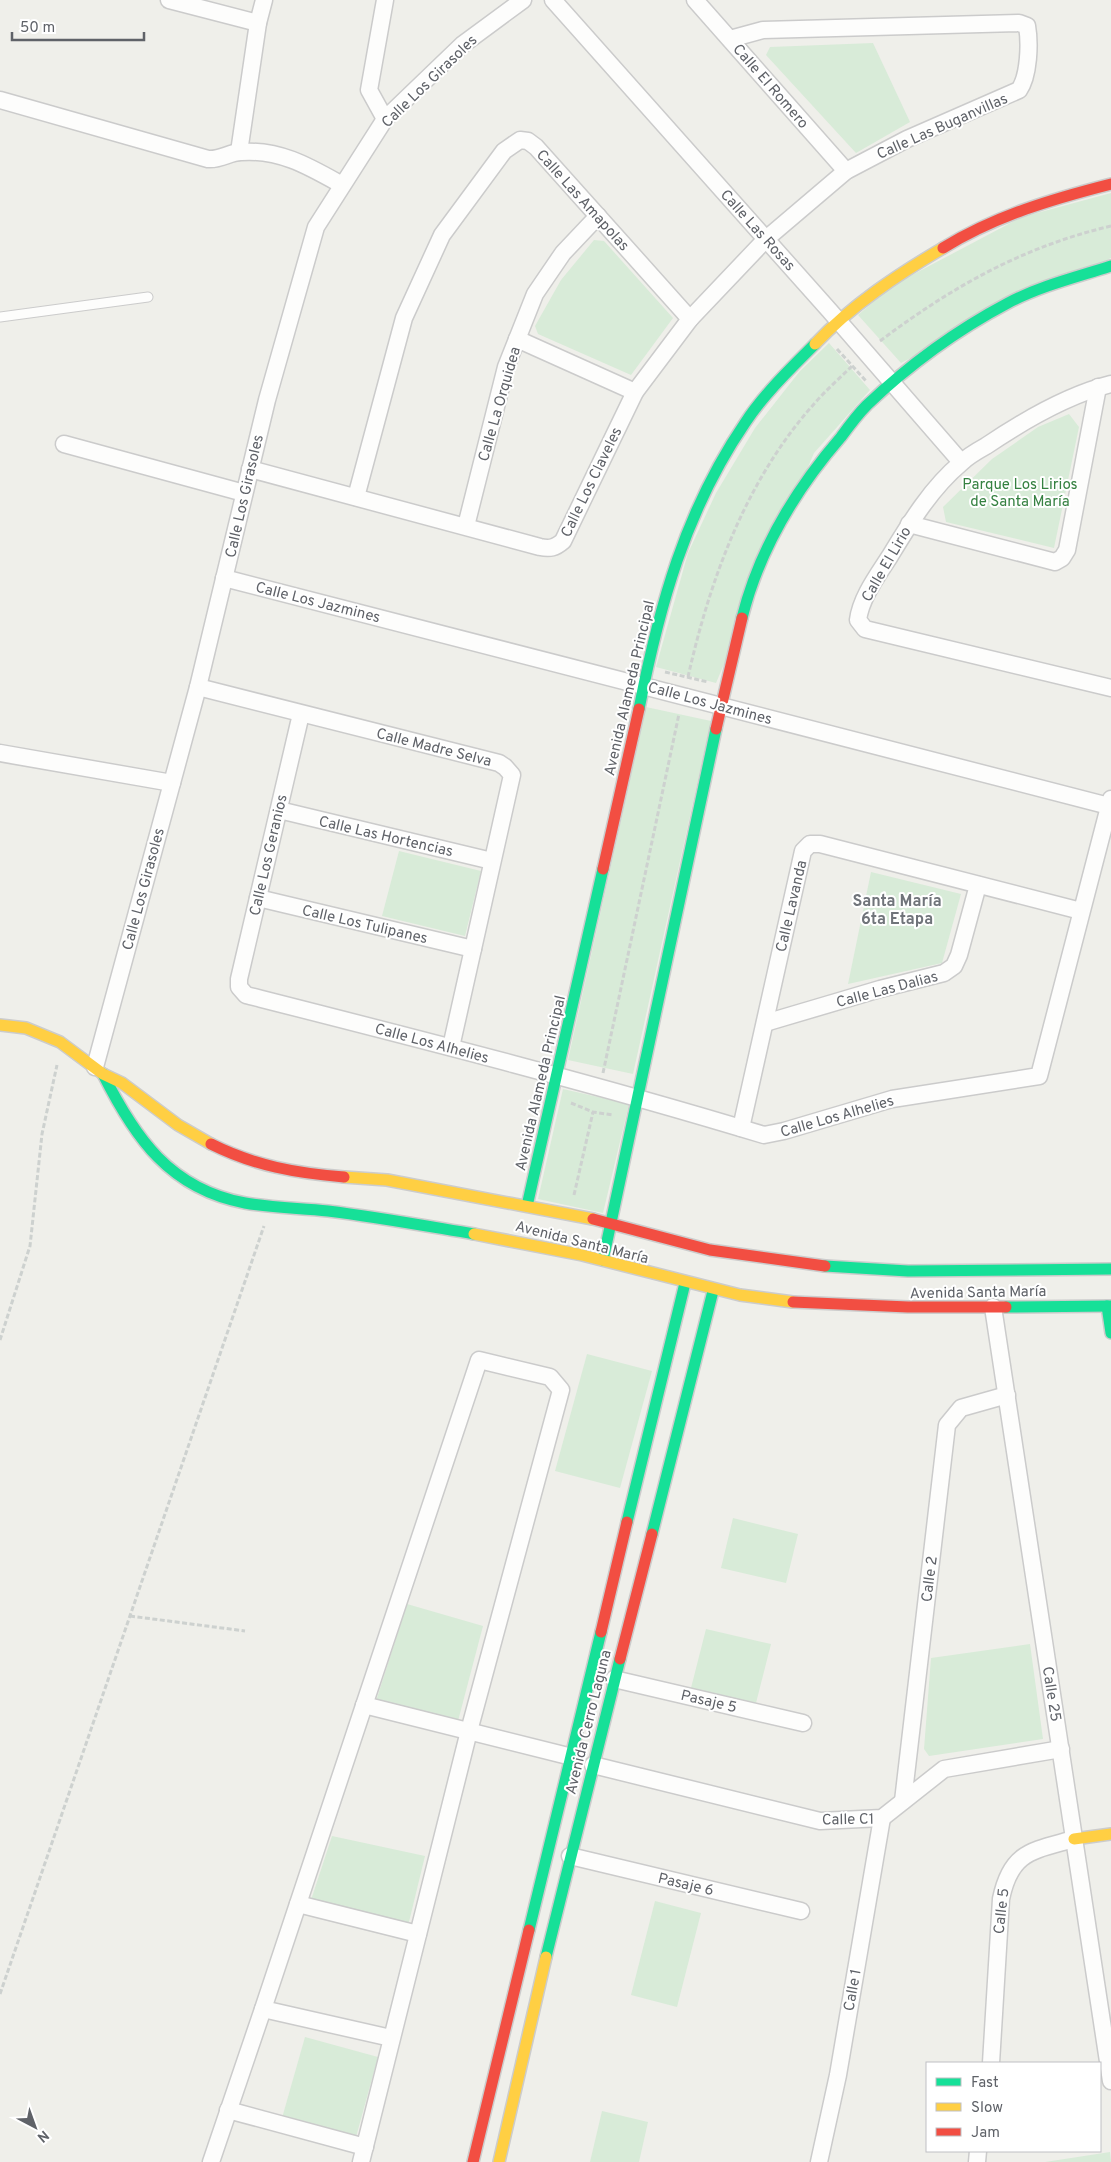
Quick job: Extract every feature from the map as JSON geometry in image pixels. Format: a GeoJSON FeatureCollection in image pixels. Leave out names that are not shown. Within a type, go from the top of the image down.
{"type":"FeatureCollection","features":[{"type":"Feature","properties":{"kind":"street"},"geometry":{"type":"LineString","coordinates":[[169,0],[258,23]]}},
{"type":"Feature","properties":{"kind":"street"},"geometry":{"type":"LineString","coordinates":[[239,152],[258,23],[264,0]]}},
{"type":"Feature","properties":{"kind":"street"},"geometry":{"type":"LineString","coordinates":[[385,0],[369,90],[385,119]]}},
{"type":"Feature","properties":{"kind":"street","name":"Calle Los Girasoles"},"geometry":{"type":"LineString","coordinates":[[99,1071],[198,687],[267,400],[316,228],[385,119],[462,45],[523,0]]}},
{"type":"Feature","properties":{"kind":"street","name":"Calle Las Rosas"},"geometry":{"type":"LineString","coordinates":[[553,0],[961,462]]}},
{"type":"Feature","properties":{"kind":"street","name":"Calle El Romero"},"geometry":{"type":"LineString","coordinates":[[695,0],[846,171]]}},
{"type":"Feature","properties":{"kind":"street","name":"Calle Las Buganvillas"},"geometry":{"type":"LineString","coordinates":[[730,39],[763,30],[1019,23],[1027,26],[1029,37],[1024,83],[1019,90],[907,139],[846,171],[766,239]]}},
{"type":"Feature","properties":{"kind":"street"},"geometry":{"type":"LineString","coordinates":[[0,100],[208,159],[225,158],[239,152],[275,153],[306,165],[342,185]]}},
{"type":"Feature","properties":{"kind":"street","name":"Calle Las Amapolas"},"geometry":{"type":"LineString","coordinates":[[356,497],[404,318],[442,235],[504,151],[520,140],[528,141],[536,147],[690,318]]}},
{"type":"Feature","properties":{"kind":"street","name":"Avenida Alameda Principal"},"geometry":{"type":"LineString","coordinates":[[527,1206],[659,613],[680,550],[706,488],[746,422],[793,366],[839,322],[882,285],[960,237],[1010,213],[1080,190],[1111,184]]}},
{"type":"Feature","properties":{"kind":"street","name":"Calle La Orquidea"},"geometry":{"type":"LineString","coordinates":[[466,526],[506,367],[535,294],[563,253],[598,216]]}},
{"type":"Feature","properties":{"kind":"street","name":"Calle Los Claveles"},"geometry":{"type":"LineString","coordinates":[[250,469],[540,547],[549,549],[557,547],[563,541],[635,392],[690,318],[766,239]]}},
{"type":"Feature","properties":{"kind":"street"},"geometry":{"type":"LineString","coordinates":[[603,1260],[721,706],[748,598],[781,519],[821,460],[866,406],[892,383],[964,328],[1010,302],[1070,279],[1111,266]]}},
{"type":"Feature","properties":{"kind":"street"},"geometry":{"type":"LineString","coordinates":[[517,340],[635,392]]}},
{"type":"Feature","properties":{"kind":"street"},"geometry":{"type":"LineString","coordinates":[[909,524],[1055,562],[1062,558],[1067,550],[1104,385]]}},
{"type":"Feature","properties":{"kind":"street","name":"Calle El Lirio"},"geometry":{"type":"LineString","coordinates":[[1104,385],[1046,410],[1002,435],[961,462],[933,491],[909,524],[879,573],[860,610],[858,620],[865,629],[1111,688]]}},
{"type":"Feature","properties":{"kind":"street"},"geometry":{"type":"LineString","coordinates":[[64,444],[244,493]]}},
{"type":"Feature","properties":{"kind":"street","name":"Calle Los Jazmines"},"geometry":{"type":"LineString","coordinates":[[224,578],[721,706],[1110,802]]}},
{"type":"Feature","properties":{"kind":"street","name":"Calle Madre Selva"},"geometry":{"type":"LineString","coordinates":[[198,687],[499,763],[512,775],[451,1047]]}},
{"type":"Feature","properties":{"kind":"street","name":"Calle Los Geranios"},"geometry":{"type":"LineString","coordinates":[[246,995],[239,987],[239,979],[302,714]]}},
{"type":"Feature","properties":{"kind":"street"},"geometry":{"type":"LineString","coordinates":[[0,753],[172,783]]}},
{"type":"Feature","properties":{"kind":"street","name":"Calle Los Alhelies"},"geometry":{"type":"LineString","coordinates":[[246,995],[638,1097],[764,1135],[784,1131],[892,1099],[1039,1076],[1110,802]]}},
{"type":"Feature","properties":{"kind":"street","name":"Calle Las Hortencias"},"geometry":{"type":"LineString","coordinates":[[279,810],[492,861]]}},
{"type":"Feature","properties":{"kind":"street","name":"Calle Lavanda"},"geometry":{"type":"LineString","coordinates":[[741,1128],[803,851],[810,844],[820,844],[1081,911]]}},
{"type":"Feature","properties":{"kind":"street","name":"Calle Las Dalias"},"geometry":{"type":"LineString","coordinates":[[765,1023],[880,989],[944,973],[954,966],[959,955],[978,884]]}},
{"type":"Feature","properties":{"kind":"street","name":"Calle Los Tulipanes"},"geometry":{"type":"LineString","coordinates":[[258,898],[473,950]]}},
{"type":"Feature","properties":{"kind":"street","name":"Avenida Santa María"},"geometry":{"type":"LineString","coordinates":[[0,1025],[26,1028],[60,1042],[99,1071],[122,1082],[178,1125],[204,1141],[240,1157],[272,1168],[301,1173],[387,1180],[611,1222],[710,1250],[765,1259],[828,1266],[908,1271],[1111,1269]]}},
{"type":"Feature","properties":{"kind":"street","name":"Avenida Santa María"},"geometry":{"type":"LineString","coordinates":[[99,1071],[132,1124],[158,1156],[180,1177],[196,1188],[212,1194],[271,1206],[328,1211],[521,1241],[603,1260],[713,1291],[764,1299],[908,1308],[1109,1306]]}},
{"type":"Feature","properties":{"kind":"street"},"geometry":{"type":"LineString","coordinates":[[473,2162],[685,1283]]}},
{"type":"Feature","properties":{"kind":"street","name":"Avenida Cerro Laguna"},"geometry":{"type":"LineString","coordinates":[[499,2162],[570,1856],[713,1291]]}},
{"type":"Feature","properties":{"kind":"street"},"geometry":{"type":"LineString","coordinates":[[1109,1306],[1111,1333]]}},
{"type":"Feature","properties":{"kind":"street","name":"Calle 25"},"geometry":{"type":"LineString","coordinates":[[993,1307],[1111,2081]]}},
{"type":"Feature","properties":{"kind":"street"},"geometry":{"type":"LineString","coordinates":[[211,2162],[228,2110],[264,2009],[479,1360],[550,1376],[561,1390],[469,1731],[363,2155],[228,2110]]}},
{"type":"Feature","properties":{"kind":"street","name":"Calle 2"},"geometry":{"type":"LineString","coordinates":[[903,1801],[947,1425],[961,1408],[1007,1395]]}},
{"type":"Feature","properties":{"kind":"street","name":"Pasaje 5"},"geometry":{"type":"LineString","coordinates":[[614,1679],[803,1723]]}},
{"type":"Feature","properties":{"kind":"street"},"geometry":{"type":"LineString","coordinates":[[364,1705],[572,1757]]}},
{"type":"Feature","properties":{"kind":"street","name":"Calle C1"},"geometry":{"type":"LineString","coordinates":[[593,1765],[820,1821],[882,1818],[944,1769],[1060,1749]]}},
{"type":"Feature","properties":{"kind":"street","name":"Calle 1"},"geometry":{"type":"LineString","coordinates":[[819,2162],[838,2075],[882,1818]]}},
{"type":"Feature","properties":{"kind":"street","name":"Calle 5"},"geometry":{"type":"LineString","coordinates":[[991,2062],[1000,1899],[1005,1878],[1016,1862],[1034,1850],[1074,1839],[1111,1834]]}},
{"type":"Feature","properties":{"kind":"street","name":"Pasaje 6"},"geometry":{"type":"LineString","coordinates":[[570,1856],[801,1911]]}},
{"type":"Feature","properties":{"kind":"street"},"geometry":{"type":"LineString","coordinates":[[298,1904],[418,1934]]}},
{"type":"Feature","properties":{"kind":"street"},"geometry":{"type":"LineString","coordinates":[[264,2009],[391,2038]]}},
{"type":"Feature","properties":{"kind":"lane"},"geometry":{"type":"LineString","coordinates":[[0,317],[148,297]]}},
{"type":"Feature","properties":{"kind":"path"},"geometry":{"type":"LineString","coordinates":[[880,341],[924,308],[969,281],[1010,260],[1062,238],[1111,226]]}},
{"type":"Feature","properties":{"kind":"path"},"geometry":{"type":"LineString","coordinates":[[835,347],[870,386]]}},
{"type":"Feature","properties":{"kind":"path"},"geometry":{"type":"LineString","coordinates":[[688,677],[699,628],[716,574],[737,523],[779,450],[814,404],[852,366]]}},
{"type":"Feature","properties":{"kind":"path"},"geometry":{"type":"LineString","coordinates":[[661,671],[714,684]]}},
{"type":"Feature","properties":{"kind":"path"},"geometry":{"type":"LineString","coordinates":[[603,1073],[679,714]]}},
{"type":"Feature","properties":{"kind":"path"},"geometry":{"type":"LineString","coordinates":[[0,1340],[30,1246],[42,1134],[60,1042]]}},
{"type":"Feature","properties":{"kind":"path"},"geometry":{"type":"LineString","coordinates":[[569,1102],[593,1112],[618,1116]]}},
{"type":"Feature","properties":{"kind":"path"},"geometry":{"type":"LineString","coordinates":[[574,1195],[593,1112]]}},
{"type":"Feature","properties":{"kind":"path"},"geometry":{"type":"LineString","coordinates":[[0,1994],[271,1206]]}},
{"type":"Feature","properties":{"kind":"path"},"geometry":{"type":"LineString","coordinates":[[130,1616],[245,1631]]}},
{"type":"Feature","properties":{"kind":"green space"},"geometry":{"type":"Polygon","coordinates":[[[873,43],[910,122],[856,153],[766,55],[770,47],[873,43]]]}},
{"type":"Feature","properties":{"kind":"green space"},"geometry":{"type":"Polygon","coordinates":[[[1111,193],[1111,258],[901,363],[858,315],[893,285],[1022,217],[1111,193]]]}},
{"type":"Feature","properties":{"kind":"green space"},"geometry":{"type":"Polygon","coordinates":[[[594,240],[604,241],[673,318],[631,375],[538,334],[535,326],[561,280],[594,240]]]}},
{"type":"Feature","properties":{"kind":"green space"},"geometry":{"type":"Polygon","coordinates":[[[829,343],[870,390],[814,453],[716,683],[656,667],[688,553],[716,493],[755,428],[800,371],[829,343]]]}},
{"type":"Feature","properties":{"kind":"green space","name":"Parque Los Lirios de Santa María"},"geometry":{"type":"Polygon","coordinates":[[[1069,414],[1079,427],[1054,548],[946,522],[943,507],[992,459],[1038,427],[1069,414]]]}},
{"type":"Feature","properties":{"kind":"green space"},"geometry":{"type":"Polygon","coordinates":[[[646,707],[711,721],[633,1074],[568,1060],[646,707]]]}},
{"type":"Feature","properties":{"kind":"green space"},"geometry":{"type":"Polygon","coordinates":[[[399,851],[481,871],[465,936],[382,916],[399,851]]]}},
{"type":"Feature","properties":{"kind":"green space"},"geometry":{"type":"Polygon","coordinates":[[[871,872],[961,894],[942,963],[848,984],[871,872]]]}},
{"type":"Feature","properties":{"kind":"green space"},"geometry":{"type":"Polygon","coordinates":[[[563,1089],[629,1104],[603,1213],[538,1199],[563,1089]]]}},
{"type":"Feature","properties":{"kind":"green space"},"geometry":{"type":"Polygon","coordinates":[[[587,1354],[652,1371],[620,1488],[555,1471],[587,1354]]]}},
{"type":"Feature","properties":{"kind":"green space"},"geometry":{"type":"Polygon","coordinates":[[[733,1518],[798,1534],[786,1583],[721,1568],[733,1518]]]}},
{"type":"Feature","properties":{"kind":"green space"},"geometry":{"type":"Polygon","coordinates":[[[407,1604],[483,1626],[458,1721],[376,1701],[407,1604]]]}},
{"type":"Feature","properties":{"kind":"green space"},"geometry":{"type":"Polygon","coordinates":[[[706,1629],[771,1644],[756,1703],[691,1688],[706,1629]]]}},
{"type":"Feature","properties":{"kind":"green space"},"geometry":{"type":"Polygon","coordinates":[[[1030,1644],[1043,1739],[929,1756],[924,1749],[931,1658],[1030,1644]]]}},
{"type":"Feature","properties":{"kind":"green space"},"geometry":{"type":"Polygon","coordinates":[[[332,1836],[425,1856],[408,1926],[311,1900],[332,1836]]]}},
{"type":"Feature","properties":{"kind":"green space"},"geometry":{"type":"Polygon","coordinates":[[[655,1901],[701,1913],[677,2007],[631,1995],[655,1901]]]}},
{"type":"Feature","properties":{"kind":"green space"},"geometry":{"type":"Polygon","coordinates":[[[305,2037],[378,2057],[356,2137],[282,2118],[305,2037]]]}},
{"type":"Feature","properties":{"kind":"green space"},"geometry":{"type":"Polygon","coordinates":[[[602,2111],[648,2122],[639,2162],[590,2162],[602,2111]]]}},
{"type":"Feature","properties":{"kind":"green space"},"geometry":{"type":"Polygon","coordinates":[[[1110,2152],[1111,2162],[1045,2162],[1110,2152]]]}},
{"type":"Feature","properties":{"kind":"traffic: fast"},"geometry":{"type":"LineString","coordinates":[[742,618],[758,568],[794,499],[867,405],[934,349],[989,313],[1033,292],[1111,266]]}},
{"type":"Feature","properties":{"kind":"traffic: fast"},"geometry":{"type":"LineString","coordinates":[[639,709],[656,634],[677,561],[690,525],[706,490],[724,456],[752,412],[815,344]]}},
{"type":"Feature","properties":{"kind":"traffic: fast"},"geometry":{"type":"LineString","coordinates":[[603,1260],[716,729]]}},
{"type":"Feature","properties":{"kind":"traffic: fast"},"geometry":{"type":"LineString","coordinates":[[527,1206],[603,869]]}},
{"type":"Feature","properties":{"kind":"traffic: fast"},"geometry":{"type":"LineString","coordinates":[[103,1074],[128,1119],[158,1157],[176,1173],[196,1186],[219,1196],[255,1205],[346,1213],[474,1234]]}},
{"type":"Feature","properties":{"kind":"traffic: fast"},"geometry":{"type":"LineString","coordinates":[[825,1266],[908,1271],[1111,1269]]}},
{"type":"Feature","properties":{"kind":"traffic: fast"},"geometry":{"type":"LineString","coordinates":[[627,1522],[685,1283]]}},
{"type":"Feature","properties":{"kind":"traffic: fast"},"geometry":{"type":"LineString","coordinates":[[652,1534],[713,1291]]}},
{"type":"Feature","properties":{"kind":"traffic: fast"},"geometry":{"type":"LineString","coordinates":[[1107,1306],[1111,1333]]}},
{"type":"Feature","properties":{"kind":"traffic: fast"},"geometry":{"type":"LineString","coordinates":[[1006,1307],[1111,1306]]}},
{"type":"Feature","properties":{"kind":"traffic: fast"},"geometry":{"type":"LineString","coordinates":[[529,1930],[601,1632]]}},
{"type":"Feature","properties":{"kind":"traffic: fast"},"geometry":{"type":"LineString","coordinates":[[546,1957],[620,1659]]}},
{"type":"Feature","properties":{"kind":"traffic: slow"},"geometry":{"type":"LineString","coordinates":[[815,344],[844,316],[909,269],[943,248]]}},
{"type":"Feature","properties":{"kind":"traffic: slow"},"geometry":{"type":"LineString","coordinates":[[0,1025],[26,1028],[60,1042],[103,1074],[122,1083],[178,1125],[211,1144]]}},
{"type":"Feature","properties":{"kind":"traffic: slow"},"geometry":{"type":"LineString","coordinates":[[344,1177],[387,1180],[593,1219]]}},
{"type":"Feature","properties":{"kind":"traffic: slow"},"geometry":{"type":"LineString","coordinates":[[474,1234],[582,1255],[740,1295],[793,1302]]}},
{"type":"Feature","properties":{"kind":"traffic: slow"},"geometry":{"type":"LineString","coordinates":[[1074,1839],[1111,1834]]}},
{"type":"Feature","properties":{"kind":"traffic: slow"},"geometry":{"type":"LineString","coordinates":[[499,2162],[546,1957]]}},
{"type":"Feature","properties":{"kind":"traffic: jam"},"geometry":{"type":"LineString","coordinates":[[943,248],[1003,218],[1067,196],[1111,184]]}},
{"type":"Feature","properties":{"kind":"traffic: jam"},"geometry":{"type":"LineString","coordinates":[[716,729],[742,618]]}},
{"type":"Feature","properties":{"kind":"traffic: jam"},"geometry":{"type":"LineString","coordinates":[[603,869],[639,709]]}},
{"type":"Feature","properties":{"kind":"traffic: jam"},"geometry":{"type":"LineString","coordinates":[[211,1144],[227,1152],[276,1167],[344,1177]]}},
{"type":"Feature","properties":{"kind":"traffic: jam"},"geometry":{"type":"LineString","coordinates":[[593,1219],[710,1250],[825,1266]]}},
{"type":"Feature","properties":{"kind":"traffic: jam"},"geometry":{"type":"LineString","coordinates":[[793,1302],[908,1307],[1006,1307]]}},
{"type":"Feature","properties":{"kind":"traffic: jam"},"geometry":{"type":"LineString","coordinates":[[601,1632],[627,1522]]}},
{"type":"Feature","properties":{"kind":"traffic: jam"},"geometry":{"type":"LineString","coordinates":[[620,1659],[652,1534]]}},
{"type":"Feature","properties":{"kind":"traffic: jam"},"geometry":{"type":"LineString","coordinates":[[473,2162],[529,1930]]}},
{"type":"Feature","properties":{"kind":"district","name":"Santa María 6ta Etapa"},"geometry":{"type":"Point","coordinates":[897,909]}}]}
